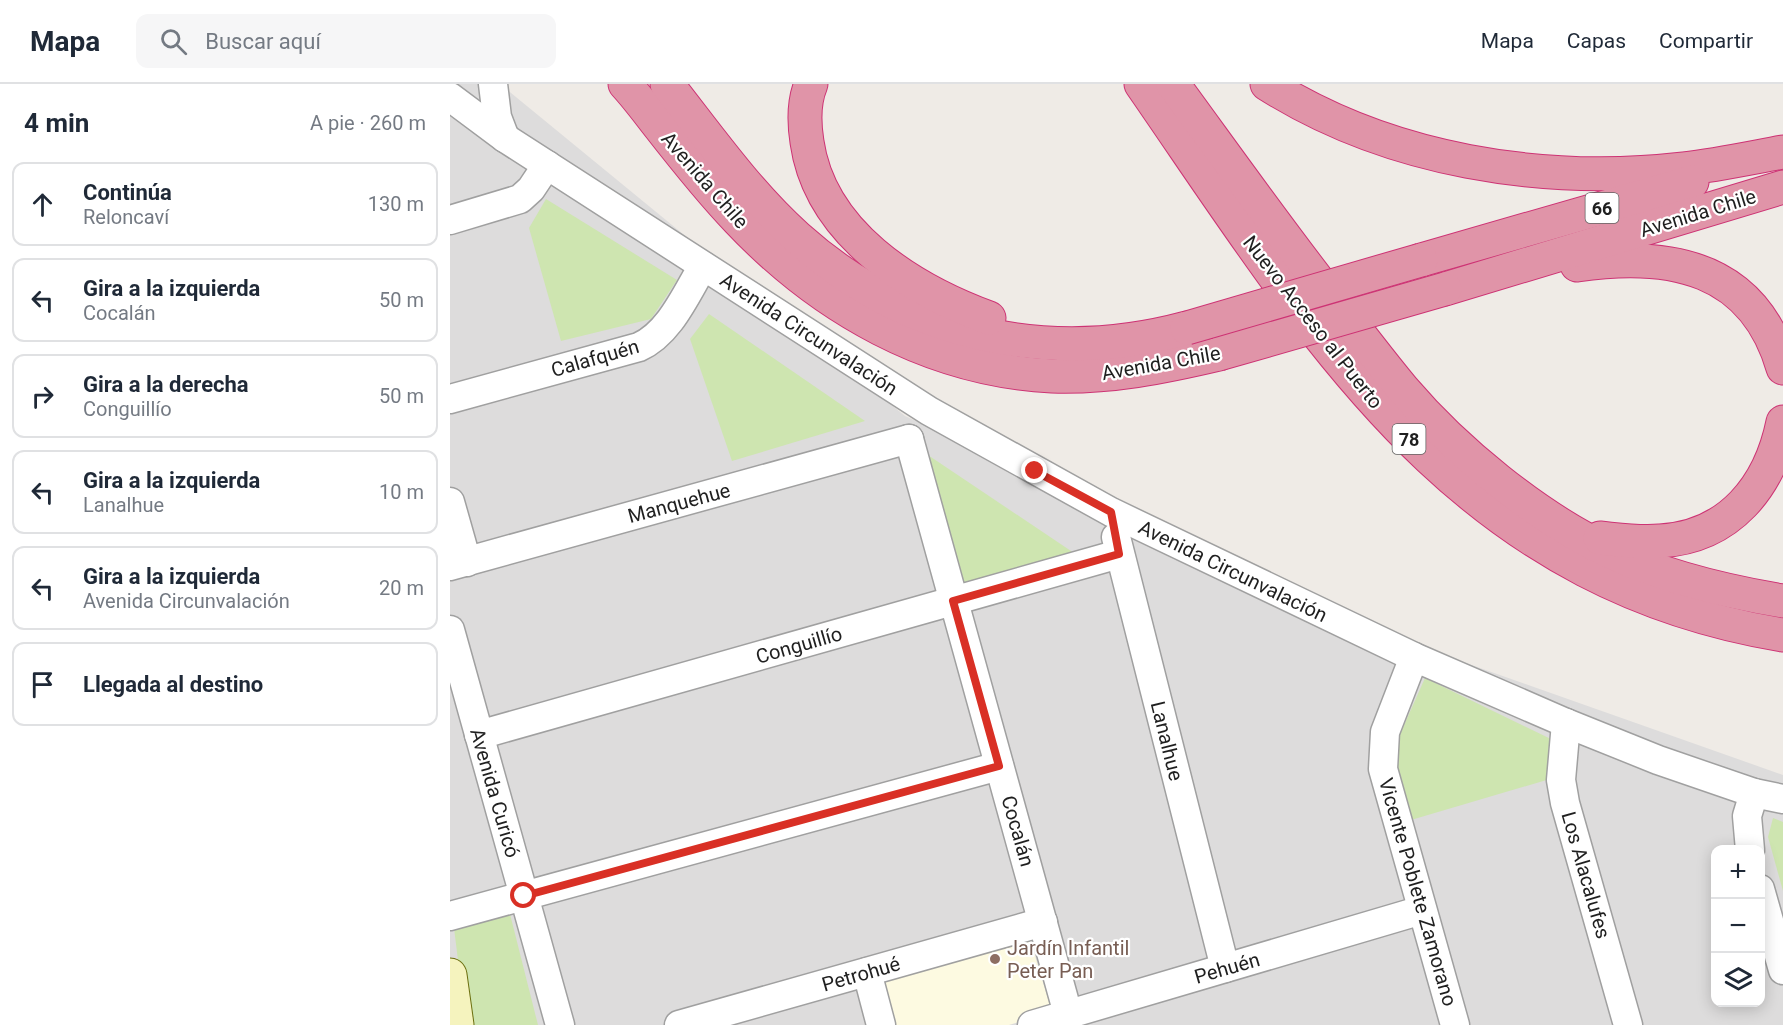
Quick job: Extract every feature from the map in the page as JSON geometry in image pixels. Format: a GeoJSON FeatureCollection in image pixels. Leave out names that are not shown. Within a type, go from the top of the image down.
{"type":"FeatureCollection","features":[{"type":"Feature","properties":{"kind":"highway","name":"Avenida Chile"},"geometry":{"type":"LineString","coordinates":[[624,84],[759,242],[809,286],[840,307],[894,337],[923,349],[986,366],[1052,376],[1141,370],[1219,354],[1783,188]]}},
{"type":"Feature","properties":{"kind":"highway","name":"Avenida Chile"},"geometry":{"type":"LineString","coordinates":[[667,84],[726,160],[775,215],[822,258],[899,306],[962,329],[1031,344],[1061,345],[1137,340],[1187,328],[1783,154]]}},
{"type":"Feature","properties":{"kind":"highway"},"geometry":{"type":"LineString","coordinates":[[811,84],[803,120],[808,155],[820,187],[854,234],[889,267],[914,282],[980,315],[1061,345]]}},
{"type":"Feature","properties":{"kind":"highway"},"geometry":{"type":"LineString","coordinates":[[1267,84],[1315,111],[1357,130],[1432,154],[1501,166],[1564,172],[1627,173],[1691,168],[1783,154]]}},
{"type":"Feature","properties":{"kind":"highway","name":"Nuevo Acceso al Puerto"},"geometry":{"type":"LineString","coordinates":[[1150,87],[1316,278],[1405,391],[1497,479],[1538,510],[1583,537],[1625,558],[1673,576],[1783,601]]}},
{"type":"Feature","properties":{"kind":"highway","name":"Nuevo Acceso al Puerto"},"geometry":{"type":"LineString","coordinates":[[1150,87],[1276,279],[1319,336],[1394,423],[1459,487],[1534,542],[1624,590],[1719,621],[1783,635]]}},
{"type":"Feature","properties":{"kind":"highway"},"geometry":{"type":"LineString","coordinates":[[1495,274],[1621,260],[1666,262],[1687,266],[1709,274],[1747,302],[1764,323],[1776,344],[1783,368]]}},
{"type":"Feature","properties":{"kind":"highway"},"geometry":{"type":"LineString","coordinates":[[1583,537],[1662,541],[1687,537],[1710,527],[1749,500],[1760,484],[1779,445],[1783,422]]}},
{"type":"Feature","properties":{"kind":"main road"},"geometry":{"type":"LineString","coordinates":[[450,975],[458,1025]]}},
{"type":"Feature","properties":{"kind":"street"},"geometry":{"type":"LineString","coordinates":[[493,84],[497,117],[505,138]]}},
{"type":"Feature","properties":{"kind":"street","name":"Avenida Circunvalación"},"geometry":{"type":"LineString","coordinates":[[450,97],[505,138],[929,411],[1111,512],[1414,657],[1566,723],[1658,760],[1754,793],[1783,800]]}},
{"type":"Feature","properties":{"kind":"street"},"geometry":{"type":"LineString","coordinates":[[450,220],[519,199],[531,189],[547,165]]}},
{"type":"Feature","properties":{"kind":"street","name":"Calafquén"},"geometry":{"type":"LineString","coordinates":[[450,399],[652,342],[665,328],[703,266]]}},
{"type":"Feature","properties":{"kind":"street"},"geometry":{"type":"LineString","coordinates":[[909,439],[929,411]]}},
{"type":"Feature","properties":{"kind":"street","name":"Manquehue"},"geometry":{"type":"LineString","coordinates":[[459,564],[909,439]]}},
{"type":"Feature","properties":{"kind":"street","name":"Cocalán"},"geometry":{"type":"LineString","coordinates":[[909,439],[1068,1014]]}},
{"type":"Feature","properties":{"kind":"street"},"geometry":{"type":"LineString","coordinates":[[450,502],[459,564]]}},
{"type":"Feature","properties":{"kind":"street","name":"Lanalhue"},"geometry":{"type":"LineString","coordinates":[[1111,512],[1119,554],[1225,968]]}},
{"type":"Feature","properties":{"kind":"street","name":"Conguillío"},"geometry":{"type":"LineString","coordinates":[[479,735],[1119,554]]}},
{"type":"Feature","properties":{"kind":"street","name":"Avenida Curicó"},"geometry":{"type":"LineString","coordinates":[[450,630],[560,1025]]}},
{"type":"Feature","properties":{"kind":"street","name":"Vicente Poblete Zamorano"},"geometry":{"type":"LineString","coordinates":[[1414,657],[1385,732],[1383,759],[1387,789],[1455,1025]]}},
{"type":"Feature","properties":{"kind":"street","name":"Los Alacalufes"},"geometry":{"type":"LineString","coordinates":[[1566,723],[1561,763],[1565,803],[1628,1025]]}},
{"type":"Feature","properties":{"kind":"street"},"geometry":{"type":"LineString","coordinates":[[450,916],[999,766]]}},
{"type":"Feature","properties":{"kind":"street"},"geometry":{"type":"LineString","coordinates":[[1750,845],[1747,816],[1754,793]]}},
{"type":"Feature","properties":{"kind":"street"},"geometry":{"type":"LineString","coordinates":[[1764,899],[1783,970]]}},
{"type":"Feature","properties":{"kind":"street","name":"Pehuén"},"geometry":{"type":"LineString","coordinates":[[1032,1025],[1422,910]]}},
{"type":"Feature","properties":{"kind":"street","name":"Petrohué"},"geometry":{"type":"LineString","coordinates":[[679,1025],[1043,922]]}},
{"type":"Feature","properties":{"kind":"street"},"geometry":{"type":"LineString","coordinates":[[867,972],[881,1025]]}},
{"type":"Feature","properties":{"kind":"shaded area"},"geometry":{"type":"Polygon","coordinates":[[[450,84],[500,84],[905,416],[1415,645],[1783,775],[1783,1025],[450,1025],[450,84]]]}},
{"type":"Feature","properties":{"kind":"shaded area","name":"Jardín Infantil Peter Pan"},"geometry":{"type":"Polygon","coordinates":[[[1029,936],[1052,1012],[1009,1025],[891,1025],[878,982],[1029,936]]]}},
{"type":"Feature","properties":{"kind":"green space"},"geometry":{"type":"Polygon","coordinates":[[[546,199],[677,280],[651,319],[561,341],[529,228],[546,199]]]}},
{"type":"Feature","properties":{"kind":"green space"},"geometry":{"type":"Polygon","coordinates":[[[709,314],[865,421],[732,461],[690,339],[709,314]]]}},
{"type":"Feature","properties":{"kind":"green space"},"geometry":{"type":"Polygon","coordinates":[[[916,447],[1074,553],[957,588],[916,447]]]}},
{"type":"Feature","properties":{"kind":"green space"},"geometry":{"type":"Polygon","coordinates":[[[1425,678],[1553,740],[1550,779],[1411,820],[1393,750],[1425,678]]]}},
{"type":"Feature","properties":{"kind":"green space"},"geometry":{"type":"Polygon","coordinates":[[[1773,818],[1783,822],[1783,891],[1768,837],[1773,818]]]}},
{"type":"Feature","properties":{"kind":"green space"},"geometry":{"type":"Polygon","coordinates":[[[510,914],[538,1025],[466,1025],[454,928],[510,914]]]}},
{"type":"Feature","properties":{"kind":"place","name":"Jardín Infantil Peter Pan"},"geometry":{"type":"Point","coordinates":[995,959]}},
{"type":"Feature","properties":{"kind":"route"},"geometry":{"type":"LineString","coordinates":[[524,896],[999,766],[953,601],[1119,554],[1111,512],[1035,471]]}}]}
